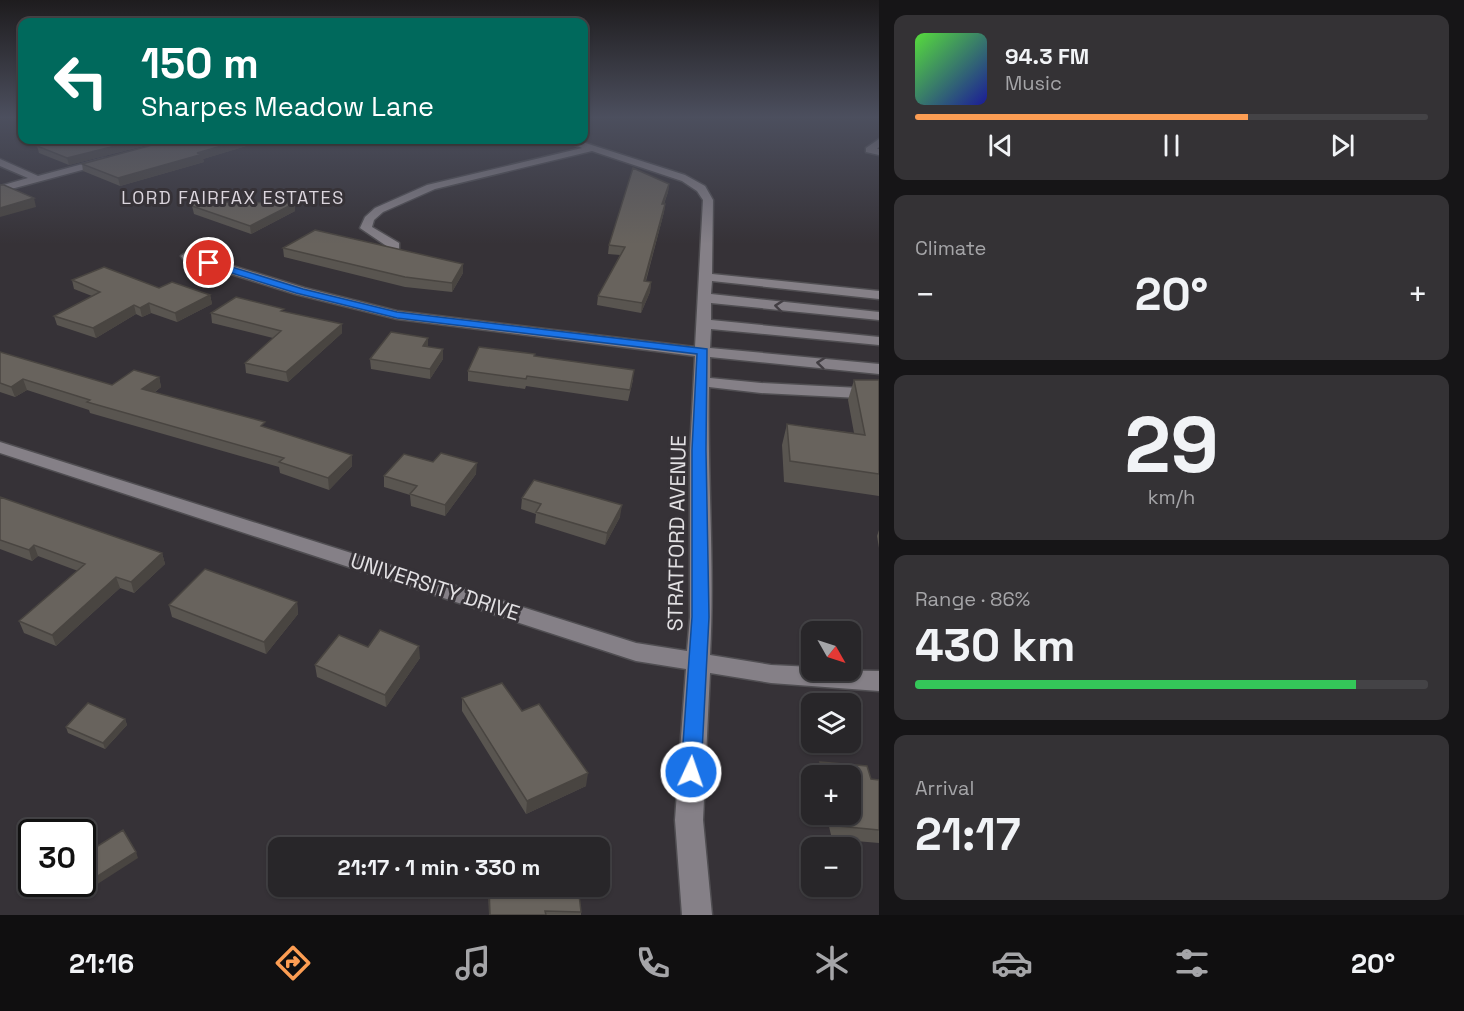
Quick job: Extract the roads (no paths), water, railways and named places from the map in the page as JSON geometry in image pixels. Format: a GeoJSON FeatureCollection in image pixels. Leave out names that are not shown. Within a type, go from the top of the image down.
{"type":"FeatureCollection","features":[{"type":"Feature","properties":{"kind":"street"},"geometry":{"type":"LineString","coordinates":[[0,189],[111,159]]}},
{"type":"Feature","properties":{"kind":"street"},"geometry":{"type":"LineString","coordinates":[[395,246],[366,228],[369,219],[379,210],[430,187],[548,159]]}},
{"type":"Feature","properties":{"kind":"street","name":"STRATFORD AVENUE"},"geometry":{"type":"LineString","coordinates":[[625,159],[681,177],[699,186],[706,193],[708,200],[699,450],[701,617],[688,820],[697,915]]}},
{"type":"Feature","properties":{"kind":"street"},"geometry":{"type":"LineString","coordinates":[[0,162],[37,179]]}},
{"type":"Feature","properties":{"kind":"street"},"geometry":{"type":"LineString","coordinates":[[187,256],[300,291],[397,315],[703,352],[879,369]]}},
{"type":"Feature","properties":{"kind":"street"},"geometry":{"type":"LineString","coordinates":[[707,277],[879,295]]}},
{"type":"Feature","properties":{"kind":"street"},"geometry":{"type":"LineString","coordinates":[[706,298],[879,316]]}},
{"type":"Feature","properties":{"kind":"street"},"geometry":{"type":"LineString","coordinates":[[705,324],[879,341]]}},
{"type":"Feature","properties":{"kind":"street"},"geometry":{"type":"LineString","coordinates":[[703,382],[761,388],[879,394]]}},
{"type":"Feature","properties":{"kind":"street","name":"UNIVERSITY DRIVE"},"geometry":{"type":"LineString","coordinates":[[0,447],[636,652],[697,664],[771,674],[879,681]]}},
{"type":"Feature","properties":{"kind":"district","name":"LORD FAIRFAX ESTATES"},"geometry":{"type":"Point","coordinates":[233,198]}}]}
